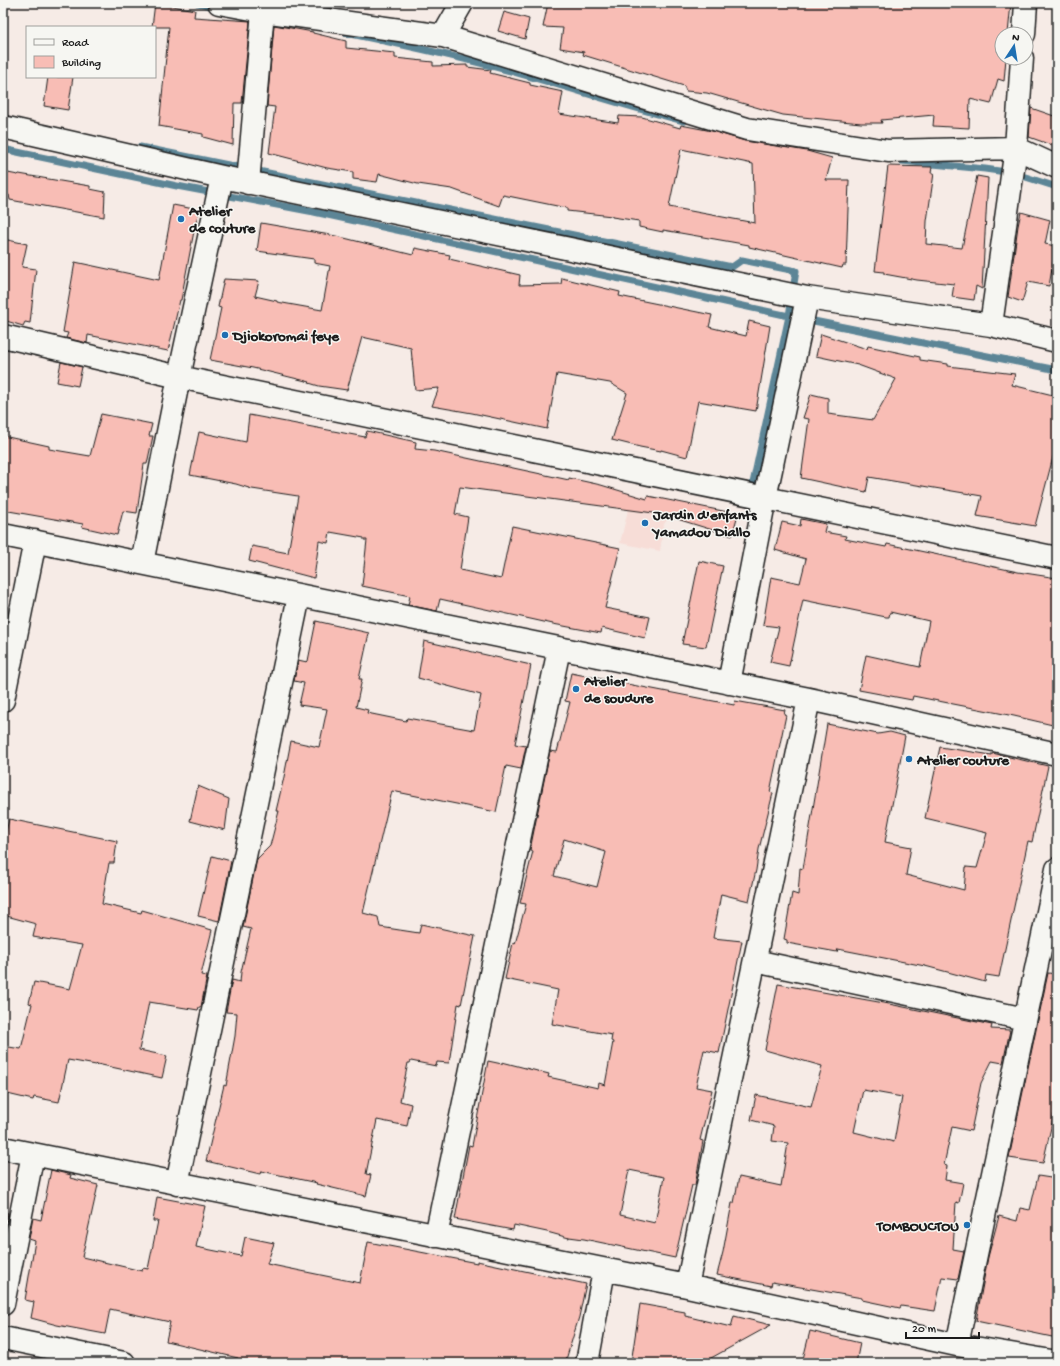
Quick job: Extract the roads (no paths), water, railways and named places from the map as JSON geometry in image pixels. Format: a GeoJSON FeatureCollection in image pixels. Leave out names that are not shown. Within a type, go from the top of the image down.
{"type":"FeatureCollection","features":[{"type":"Feature","properties":{"kind":"street"},"geometry":{"type":"LineString","coordinates":[[219,3],[263,11],[442,36],[747,129],[888,151],[1016,148],[1057,167]]}},
{"type":"Feature","properties":{"kind":"street"},"geometry":{"type":"LineString","coordinates":[[442,36],[462,3]]}},
{"type":"Feature","properties":{"kind":"street"},"geometry":{"type":"LineString","coordinates":[[1025,26],[1026,3]]}},
{"type":"Feature","properties":{"kind":"street"},"geometry":{"type":"LineString","coordinates":[[248,183],[263,11]]}},
{"type":"Feature","properties":{"kind":"street"},"geometry":{"type":"LineString","coordinates":[[991,325],[1016,148],[1021,66]]}},
{"type":"Feature","properties":{"kind":"street"},"geometry":{"type":"LineString","coordinates":[[3,127],[248,183],[807,298],[991,325],[1057,341]]}},
{"type":"Feature","properties":{"kind":"street"},"geometry":{"type":"LineString","coordinates":[[142,563],[179,377],[222,177]]}},
{"type":"Feature","properties":{"kind":"street"},"geometry":{"type":"LineString","coordinates":[[729,683],[765,498],[807,298]]}},
{"type":"Feature","properties":{"kind":"street"},"geometry":{"type":"LineString","coordinates":[[3,336],[179,377],[1057,558]]}},
{"type":"Feature","properties":{"kind":"street"},"geometry":{"type":"LineString","coordinates":[[3,535],[729,683],[1057,754]]}},
{"type":"Feature","properties":{"kind":"street"},"geometry":{"type":"LineString","coordinates":[[3,700],[35,542]]}},
{"type":"Feature","properties":{"kind":"street"},"geometry":{"type":"LineString","coordinates":[[177,1184],[299,596]]}},
{"type":"Feature","properties":{"kind":"street"},"geometry":{"type":"LineString","coordinates":[[436,1236],[559,649]]}},
{"type":"Feature","properties":{"kind":"street"},"geometry":{"type":"LineString","coordinates":[[687,1286],[809,700]]}},
{"type":"Feature","properties":{"kind":"street"},"geometry":{"type":"LineString","coordinates":[[957,1345],[1057,869]]}},
{"type":"Feature","properties":{"kind":"street"},"geometry":{"type":"LineString","coordinates":[[755,961],[1025,1019]]}},
{"type":"Feature","properties":{"kind":"street"},"geometry":{"type":"LineString","coordinates":[[3,1148],[687,1286],[957,1345],[1057,1362]]}},
{"type":"Feature","properties":{"kind":"street"},"geometry":{"type":"LineString","coordinates":[[3,1304],[34,1154]]}},
{"type":"Feature","properties":{"kind":"street"},"geometry":{"type":"LineString","coordinates":[[587,1363],[604,1270]]}},
{"type":"Feature","properties":{"kind":"street"},"geometry":{"type":"LineString","coordinates":[[3,1338],[124,1363]]}},
{"type":"Feature","properties":{"kind":"waterway"},"geometry":{"type":"LineString","coordinates":[[198,3],[218,7]]}},
{"type":"Feature","properties":{"kind":"waterway"},"geometry":{"type":"LineString","coordinates":[[346,33],[426,50],[486,65],[684,121]]}},
{"type":"Feature","properties":{"kind":"waterway"},"geometry":{"type":"LineString","coordinates":[[140,147],[732,267],[742,260],[796,271],[789,316],[753,483]]}},
{"type":"Feature","properties":{"kind":"waterway"},"geometry":{"type":"LineString","coordinates":[[3,149],[177,186],[314,212],[789,316],[1057,370]]}},
{"type":"Feature","properties":{"kind":"waterway"},"geometry":{"type":"LineString","coordinates":[[902,161],[1013,173],[1057,187]]}},
{"type":"Feature","properties":{"kind":"place","name":"Atelier de couture"},"geometry":{"type":"Point","coordinates":[181,219]}},
{"type":"Feature","properties":{"kind":"place","name":"Djiokoromai feye"},"geometry":{"type":"Point","coordinates":[225,335]}},
{"type":"Feature","properties":{"kind":"place","name":"Jardin d'enfants Yamadou Diallo"},"geometry":{"type":"Point","coordinates":[645,523]}},
{"type":"Feature","properties":{"kind":"place","name":"Atelier de soudure"},"geometry":{"type":"Point","coordinates":[576,689]}},
{"type":"Feature","properties":{"kind":"place","name":"Atelier couture"},"geometry":{"type":"Point","coordinates":[909,759]}},
{"type":"Feature","properties":{"kind":"place","name":"TOMBOUCTOU"},"geometry":{"type":"Point","coordinates":[967,1225]}}]}
